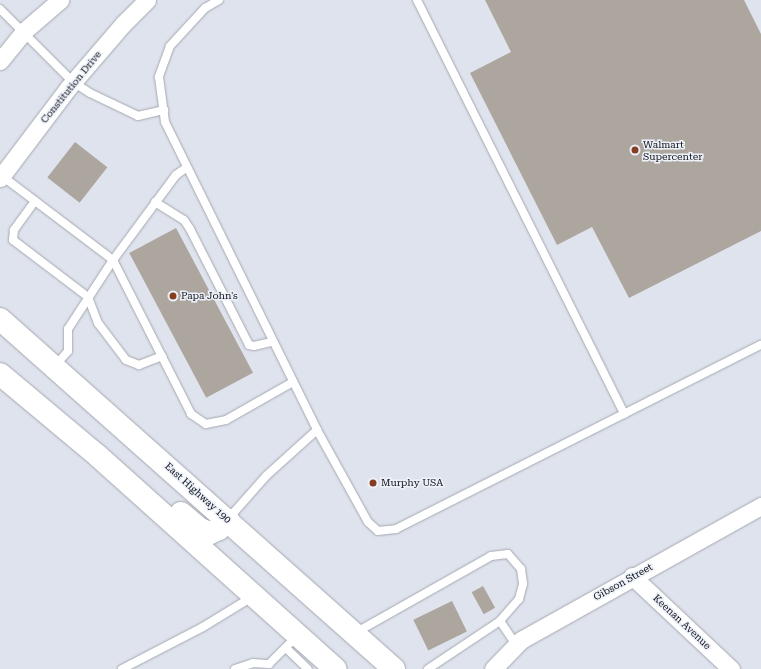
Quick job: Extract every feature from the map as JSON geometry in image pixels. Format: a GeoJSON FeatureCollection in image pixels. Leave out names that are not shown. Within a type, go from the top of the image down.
{"type":"FeatureCollection","features":[{"type":"Feature","properties":{"kind":"main road","name":"East Highway 190"},"geometry":{"type":"LineString","coordinates":[[0,319],[55,366],[394,669]]}},
{"type":"Feature","properties":{"kind":"main road"},"geometry":{"type":"LineString","coordinates":[[0,374],[98,456],[253,597],[292,642],[335,669]]}},
{"type":"Feature","properties":{"kind":"main road"},"geometry":{"type":"LineString","coordinates":[[98,456],[131,467],[200,530],[210,533],[219,529],[228,520]]}},
{"type":"Feature","properties":{"kind":"street"},"geometry":{"type":"LineString","coordinates":[[0,61],[24,31],[60,0]]}},
{"type":"Feature","properties":{"kind":"street","name":"Constitution Drive"},"geometry":{"type":"LineString","coordinates":[[1,177],[73,82],[123,24],[147,0]]}},
{"type":"Feature","properties":{"kind":"street","name":"Gibson Street"},"geometry":{"type":"LineString","coordinates":[[493,669],[521,640],[632,576],[761,506]]}},
{"type":"Feature","properties":{"kind":"street","name":"Keenan Avenue"},"geometry":{"type":"LineString","coordinates":[[632,576],[731,669]]}},
{"type":"Feature","properties":{"kind":"lane"},"geometry":{"type":"LineString","coordinates":[[219,0],[205,8],[170,46],[159,77],[165,122],[186,168],[317,430],[368,522],[378,531],[396,529],[761,344]]}},
{"type":"Feature","properties":{"kind":"lane"},"geometry":{"type":"LineString","coordinates":[[417,0],[624,414]]}},
{"type":"Feature","properties":{"kind":"lane"},"geometry":{"type":"LineString","coordinates":[[0,10],[24,31],[73,82],[138,116],[164,110]]}},
{"type":"Feature","properties":{"kind":"lane"},"geometry":{"type":"LineString","coordinates":[[55,366],[68,351],[68,329],[88,297],[113,260],[156,202],[176,176],[186,168]]}},
{"type":"Feature","properties":{"kind":"lane"},"geometry":{"type":"LineString","coordinates":[[1,177],[113,260],[192,414],[206,424],[226,420],[293,382]]}},
{"type":"Feature","properties":{"kind":"lane"},"geometry":{"type":"LineString","coordinates":[[35,201],[14,230],[13,240],[88,297],[98,323],[126,360],[139,365],[162,356]]}},
{"type":"Feature","properties":{"kind":"lane"},"geometry":{"type":"LineString","coordinates":[[156,202],[184,220],[190,229],[249,344],[254,346],[272,342]]}},
{"type":"Feature","properties":{"kind":"lane"},"geometry":{"type":"LineString","coordinates":[[228,520],[266,476],[317,430]]}},
{"type":"Feature","properties":{"kind":"lane"},"geometry":{"type":"LineString","coordinates":[[355,634],[491,556],[508,554],[521,569],[523,584],[519,599],[500,621],[428,669]]}},
{"type":"Feature","properties":{"kind":"lane"},"geometry":{"type":"LineString","coordinates":[[122,669],[203,628],[253,597]]}},
{"type":"Feature","properties":{"kind":"lane"},"geometry":{"type":"LineString","coordinates":[[500,621],[516,646]]}},
{"type":"Feature","properties":{"kind":"lane"},"geometry":{"type":"LineString","coordinates":[[235,669],[253,663],[271,667],[292,642],[308,669]]}},
{"type":"Feature","properties":{"kind":"building","name":"Walmart Supercenter"},"geometry":{"type":"Polygon","coordinates":[[[485,0],[744,0],[761,34],[761,231],[629,298],[592,227],[557,245],[470,73],[511,52],[485,0]]]}},
{"type":"Feature","properties":{"kind":"building"},"geometry":{"type":"Polygon","coordinates":[[[75,142],[107,167],[80,203],[47,177],[75,142]]]}},
{"type":"Feature","properties":{"kind":"building"},"geometry":{"type":"Polygon","coordinates":[[[176,228],[253,373],[206,398],[129,253],[176,228]]]}},
{"type":"Feature","properties":{"kind":"building"},"geometry":{"type":"Polygon","coordinates":[[[483,586],[495,608],[484,614],[472,592],[483,586]]]}},
{"type":"Feature","properties":{"kind":"building"},"geometry":{"type":"Polygon","coordinates":[[[452,601],[467,632],[428,650],[413,620],[452,601]]]}},
{"type":"Feature","properties":{"kind":"place","name":"Walmart Supercenter"},"geometry":{"type":"Point","coordinates":[635,150]}},
{"type":"Feature","properties":{"kind":"place","name":"Papa John's"},"geometry":{"type":"Point","coordinates":[173,296]}},
{"type":"Feature","properties":{"kind":"place","name":"Murphy USA"},"geometry":{"type":"Point","coordinates":[373,483]}}]}
